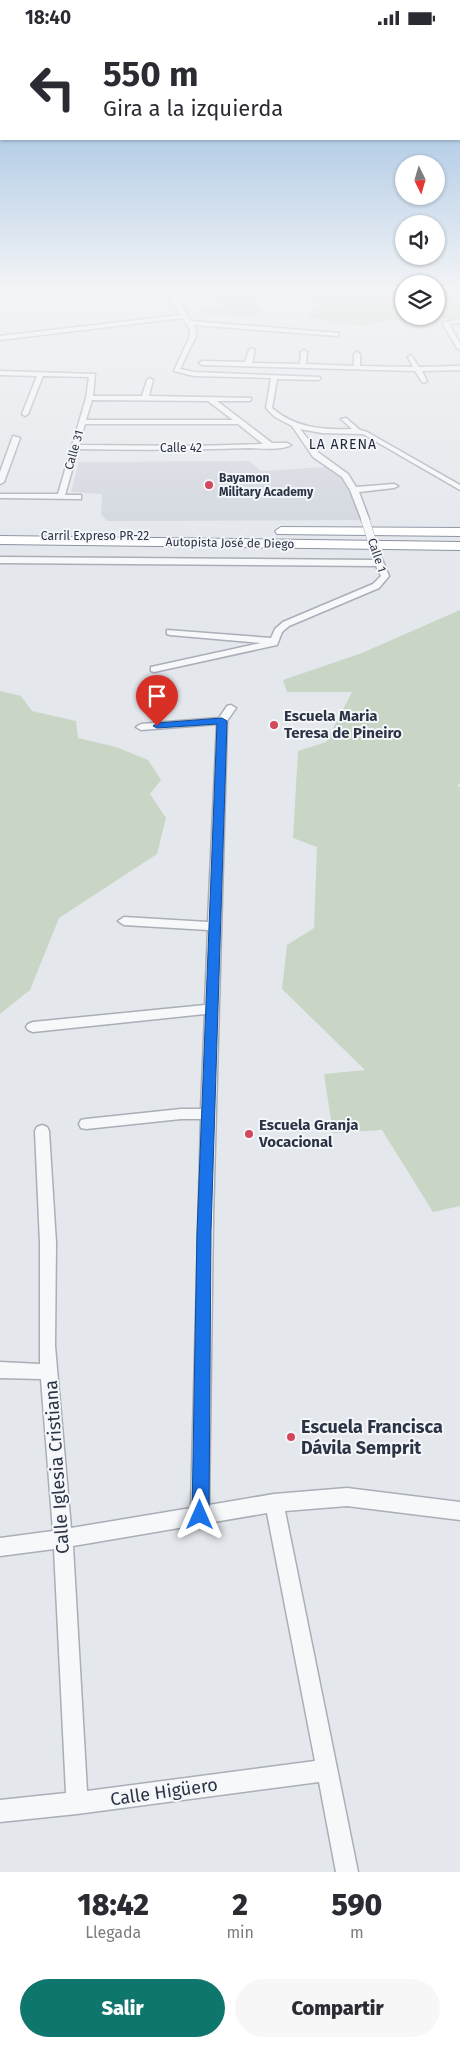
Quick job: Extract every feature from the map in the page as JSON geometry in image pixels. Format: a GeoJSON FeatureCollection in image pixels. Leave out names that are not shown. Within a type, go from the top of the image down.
{"type":"FeatureCollection","features":[{"type":"Feature","properties":{"kind":"highway","name":"Autopista José de Diego"},"geometry":{"type":"LineString","coordinates":[[264,530],[460,532]]}},
{"type":"Feature","properties":{"kind":"highway","name":"Carril Expreso PR-22"},"geometry":{"type":"LineString","coordinates":[[0,534],[460,539]]}},
{"type":"Feature","properties":{"kind":"highway","name":"Autopista José de Diego"},"geometry":{"type":"LineString","coordinates":[[0,540],[460,546]]}},
{"type":"Feature","properties":{"kind":"street"},"geometry":{"type":"LineString","coordinates":[[0,373],[41,373],[26,414]]}},
{"type":"Feature","properties":{"kind":"street","name":"Calle 31"},"geometry":{"type":"LineString","coordinates":[[41,373],[93,375],[89,398],[61,497]]}},
{"type":"Feature","properties":{"kind":"street"},"geometry":{"type":"LineString","coordinates":[[189,373],[318,378]]}},
{"type":"Feature","properties":{"kind":"street"},"geometry":{"type":"LineString","coordinates":[[419,373],[424,381]]}},
{"type":"Feature","properties":{"kind":"street"},"geometry":{"type":"LineString","coordinates":[[274,377],[269,408],[277,417],[295,427],[332,432],[358,431],[365,433],[460,488]]}},
{"type":"Feature","properties":{"kind":"street"},"geometry":{"type":"LineString","coordinates":[[146,399],[149,382],[158,383]]}},
{"type":"Feature","properties":{"kind":"street"},"geometry":{"type":"LineString","coordinates":[[89,398],[249,399]]}},
{"type":"Feature","properties":{"kind":"street"},"geometry":{"type":"LineString","coordinates":[[210,399],[271,446]]}},
{"type":"Feature","properties":{"kind":"street"},"geometry":{"type":"LineString","coordinates":[[344,419],[358,431]]}},
{"type":"Feature","properties":{"kind":"street"},"geometry":{"type":"LineString","coordinates":[[82,422],[239,422]]}},
{"type":"Feature","properties":{"kind":"street","name":"Calle 1"},"geometry":{"type":"LineString","coordinates":[[274,643],[278,631],[286,623],[376,586],[385,576],[354,490],[345,475],[316,455],[295,427]]}},
{"type":"Feature","properties":{"kind":"street"},"geometry":{"type":"LineString","coordinates":[[0,482],[16,438]]}},
{"type":"Feature","properties":{"kind":"street","name":"Calle 42"},"geometry":{"type":"LineString","coordinates":[[74,447],[195,448],[287,445]]}},
{"type":"Feature","properties":{"kind":"street"},"geometry":{"type":"LineString","coordinates":[[354,490],[394,486]]}},
{"type":"Feature","properties":{"kind":"street"},"geometry":{"type":"LineString","coordinates":[[0,496],[78,497]]}},
{"type":"Feature","properties":{"kind":"street"},"geometry":{"type":"LineString","coordinates":[[0,560],[378,560]]}},
{"type":"Feature","properties":{"kind":"street"},"geometry":{"type":"LineString","coordinates":[[170,632],[268,640],[274,643]]}},
{"type":"Feature","properties":{"kind":"street"},"geometry":{"type":"LineString","coordinates":[[154,669],[274,643]]}},
{"type":"Feature","properties":{"kind":"street"},"geometry":{"type":"LineString","coordinates":[[200,1515],[204,1232],[214,927],[222,721],[231,708]]}},
{"type":"Feature","properties":{"kind":"street"},"geometry":{"type":"LineString","coordinates":[[141,727],[222,721]]}},
{"type":"Feature","properties":{"kind":"street"},"geometry":{"type":"LineString","coordinates":[[124,921],[214,927]]}},
{"type":"Feature","properties":{"kind":"street"},"geometry":{"type":"LineString","coordinates":[[33,1027],[212,1009]]}},
{"type":"Feature","properties":{"kind":"street"},"geometry":{"type":"LineString","coordinates":[[86,1124],[182,1114],[208,1114]]}},
{"type":"Feature","properties":{"kind":"street","name":"Calle Iglesia Cristiana"},"geometry":{"type":"LineString","coordinates":[[42,1131],[48,1243],[48,1346],[63,1538],[77,1803]]}},
{"type":"Feature","properties":{"kind":"street"},"geometry":{"type":"LineString","coordinates":[[0,1369],[50,1371]]}},
{"type":"Feature","properties":{"kind":"street"},"geometry":{"type":"LineString","coordinates":[[0,1547],[274,1503],[347,1497],[460,1511]]}},
{"type":"Feature","properties":{"kind":"street"},"geometry":{"type":"LineString","coordinates":[[274,1503],[347,1872]]}},
{"type":"Feature","properties":{"kind":"street","name":"Calle Higüero"},"geometry":{"type":"LineString","coordinates":[[0,1811],[77,1803],[327,1770]]}},
{"type":"Feature","properties":{"kind":"shaded area","name":"Bayamon Military Academy"},"geometry":{"type":"Polygon","coordinates":[[[249,461],[261,471],[327,467],[341,477],[364,520],[107,521],[101,514],[102,494],[71,492],[79,462],[249,461]]]}},
{"type":"Feature","properties":{"kind":"green space"},"geometry":{"type":"Polygon","coordinates":[[[460,610],[460,783],[457,786],[460,787],[460,1206],[433,1212],[382,1130],[333,1133],[324,1074],[365,1070],[282,989],[287,945],[314,928],[317,847],[293,838],[298,751],[326,742],[352,692],[287,692],[283,680],[362,653],[460,610]]]}},
{"type":"Feature","properties":{"kind":"green space"},"geometry":{"type":"Polygon","coordinates":[[[0,691],[21,696],[32,711],[76,721],[78,738],[116,747],[148,760],[161,780],[150,794],[166,818],[157,854],[59,918],[30,990],[0,1014],[0,691]]]}},
{"type":"Feature","properties":{"kind":"place","name":"Bayamon Military Academy"},"geometry":{"type":"Point","coordinates":[209,485]}},
{"type":"Feature","properties":{"kind":"place","name":"Escuela Maria Teresa de Pineiro"},"geometry":{"type":"Point","coordinates":[274,725]}},
{"type":"Feature","properties":{"kind":"place","name":"Escuela Granja Vocacional"},"geometry":{"type":"Point","coordinates":[249,1134]}},
{"type":"Feature","properties":{"kind":"place","name":"Escuela Francisca Dávila Semprit"},"geometry":{"type":"Point","coordinates":[291,1437]}},
{"type":"Feature","properties":{"kind":"district","name":"LA ARENA"},"geometry":{"type":"Point","coordinates":[343,444]}},
{"type":"Feature","properties":{"kind":"route"},"geometry":{"type":"LineString","coordinates":[[157,726],[222,721],[204,1232],[200,1515]]}}]}
